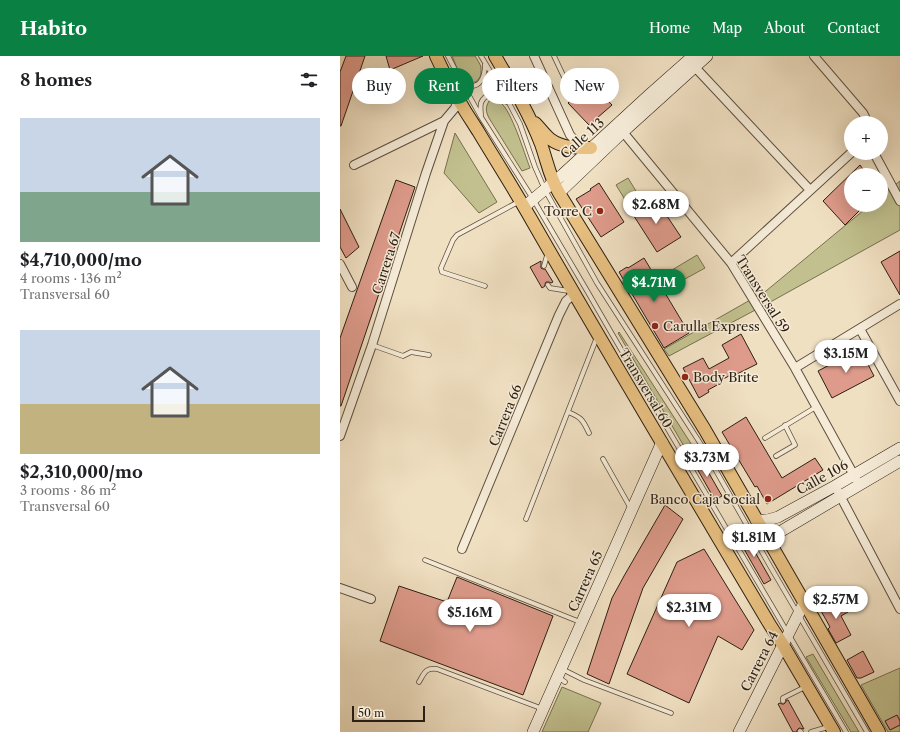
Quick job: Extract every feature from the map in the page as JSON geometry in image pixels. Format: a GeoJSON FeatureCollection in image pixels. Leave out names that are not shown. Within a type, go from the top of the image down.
{"type":"FeatureCollection","features":[{"type":"Feature","properties":{"kind":"main road","name":"Transversal 60"},"geometry":{"type":"LineString","coordinates":[[436,56],[442,68]]}},
{"type":"Feature","properties":{"kind":"main road","name":"Transversal 60"},"geometry":{"type":"LineString","coordinates":[[490,60],[528,115],[541,145],[549,186],[559,194],[704,430],[879,732]]}},
{"type":"Feature","properties":{"kind":"main road","name":"Transversal 60"},"geometry":{"type":"LineString","coordinates":[[461,104],[526,203],[549,250],[574,293],[833,729]]}},
{"type":"Feature","properties":{"kind":"main road"},"geometry":{"type":"LineString","coordinates":[[528,115],[548,137],[555,142],[564,146],[588,148]]}},
{"type":"Feature","properties":{"kind":"street"},"geometry":{"type":"LineString","coordinates":[[534,56],[570,136],[579,145],[588,148]]}},
{"type":"Feature","properties":{"kind":"street","name":"Calle 113"},"geometry":{"type":"LineString","coordinates":[[526,203],[549,186],[588,148],[692,61],[707,56]]}},
{"type":"Feature","properties":{"kind":"street"},"geometry":{"type":"LineString","coordinates":[[814,56],[864,116]]}},
{"type":"Feature","properties":{"kind":"street"},"geometry":{"type":"LineString","coordinates":[[692,61],[810,190]]}},
{"type":"Feature","properties":{"kind":"street","name":"Calle 113"},"geometry":{"type":"LineString","coordinates":[[559,194],[623,132],[692,61]]}},
{"type":"Feature","properties":{"kind":"street","name":"Carrera 67"},"geometry":{"type":"LineString","coordinates":[[340,436],[372,345],[444,120],[455,108],[456,104]]}},
{"type":"Feature","properties":{"kind":"street"},"geometry":{"type":"LineString","coordinates":[[354,165],[444,120]]}},
{"type":"Feature","properties":{"kind":"street","name":"Transversal 59"},"geometry":{"type":"LineString","coordinates":[[623,132],[731,263],[795,368],[856,480]]}},
{"type":"Feature","properties":{"kind":"street"},"geometry":{"type":"LineString","coordinates":[[731,263],[844,159]]}},
{"type":"Feature","properties":{"kind":"street"},"geometry":{"type":"LineString","coordinates":[[878,160],[900,201]]}},
{"type":"Feature","properties":{"kind":"street"},"geometry":{"type":"LineString","coordinates":[[340,264],[352,286]]}},
{"type":"Feature","properties":{"kind":"street","name":"Carrera 66"},"geometry":{"type":"LineString","coordinates":[[462,549],[559,314],[566,301],[574,293]]}},
{"type":"Feature","properties":{"kind":"street"},"geometry":{"type":"LineString","coordinates":[[795,368],[900,304]]}},
{"type":"Feature","properties":{"kind":"street"},"geometry":{"type":"LineString","coordinates":[[860,329],[900,401]]}},
{"type":"Feature","properties":{"kind":"street","name":"Carrera 65"},"geometry":{"type":"LineString","coordinates":[[533,732],[561,676],[582,623],[662,442]]}},
{"type":"Feature","properties":{"kind":"street","name":"Calle 106"},"geometry":{"type":"LineString","coordinates":[[771,546],[775,536],[778,533],[840,496],[856,480],[900,448]]}},
{"type":"Feature","properties":{"kind":"street","name":"Calle 106"},"geometry":{"type":"LineString","coordinates":[[756,520],[771,520],[835,486],[856,480],[900,461]]}},
{"type":"Feature","properties":{"kind":"street"},"geometry":{"type":"LineString","coordinates":[[835,486],[900,610]]}},
{"type":"Feature","properties":{"kind":"street"},"geometry":{"type":"LineString","coordinates":[[340,588],[371,599]]}},
{"type":"Feature","properties":{"kind":"street","name":"Carrera 64"},"geometry":{"type":"LineString","coordinates":[[739,732],[804,603]]}},
{"type":"Feature","properties":{"kind":"lane"},"geometry":{"type":"LineString","coordinates":[[448,56],[454,68]]}},
{"type":"Feature","properties":{"kind":"lane"},"geometry":{"type":"LineString","coordinates":[[474,86],[479,84],[490,60],[481,56]]}},
{"type":"Feature","properties":{"kind":"lane"},"geometry":{"type":"LineString","coordinates":[[554,56],[560,70]]}},
{"type":"Feature","properties":{"kind":"lane"},"geometry":{"type":"LineString","coordinates":[[481,117],[482,101]]}},
{"type":"Feature","properties":{"kind":"lane"},"geometry":{"type":"LineString","coordinates":[[474,104],[526,203],[586,289],[846,732]]}},
{"type":"Feature","properties":{"kind":"lane"},"geometry":{"type":"LineString","coordinates":[[510,104],[520,124],[536,171],[549,186],[597,283],[702,446],[867,732]]}},
{"type":"Feature","properties":{"kind":"lane"},"geometry":{"type":"LineString","coordinates":[[485,286],[442,272],[441,268],[453,240],[457,235],[526,203]]}},
{"type":"Feature","properties":{"kind":"lane"},"geometry":{"type":"LineString","coordinates":[[544,266],[549,250]]}},
{"type":"Feature","properties":{"kind":"lane"},"geometry":{"type":"LineString","coordinates":[[548,285],[550,288],[574,293]]}},
{"type":"Feature","properties":{"kind":"lane"},"geometry":{"type":"LineString","coordinates":[[526,519],[598,334]]}},
{"type":"Feature","properties":{"kind":"lane"},"geometry":{"type":"LineString","coordinates":[[372,345],[403,356],[411,352],[429,355]]}},
{"type":"Feature","properties":{"kind":"lane"},"geometry":{"type":"LineString","coordinates":[[765,438],[784,425],[816,407]]}},
{"type":"Feature","properties":{"kind":"lane"},"geometry":{"type":"LineString","coordinates":[[568,412],[582,420],[589,433]]}},
{"type":"Feature","properties":{"kind":"lane"},"geometry":{"type":"LineString","coordinates":[[776,456],[795,445],[784,425]]}},
{"type":"Feature","properties":{"kind":"lane"},"geometry":{"type":"LineString","coordinates":[[603,459],[632,510]]}},
{"type":"Feature","properties":{"kind":"lane"},"geometry":{"type":"LineString","coordinates":[[425,560],[582,623]]}},
{"type":"Feature","properties":{"kind":"lane"},"geometry":{"type":"LineString","coordinates":[[419,682],[424,672],[430,668],[437,669],[544,709]]}},
{"type":"Feature","properties":{"kind":"lane"},"geometry":{"type":"LineString","coordinates":[[561,676],[584,680],[670,713]]}},
{"type":"Feature","properties":{"kind":"lane"},"geometry":{"type":"LineString","coordinates":[[783,701],[783,698],[807,686]]}},
{"type":"Feature","properties":{"kind":"lane"},"geometry":{"type":"LineString","coordinates":[[812,732],[833,729]]}},
{"type":"Feature","properties":{"kind":"shaded area"},"geometry":{"type":"Polygon","coordinates":[[[452,56],[475,56],[481,67],[480,78],[474,82],[474,68],[457,68],[452,56]]]}},
{"type":"Feature","properties":{"kind":"shaded area"},"geometry":{"type":"Polygon","coordinates":[[[488,104],[502,104],[509,114],[530,168],[522,171],[489,118],[486,108],[488,104]]]}},
{"type":"Feature","properties":{"kind":"shaded area"},"geometry":{"type":"Polygon","coordinates":[[[455,133],[497,202],[479,213],[444,173],[455,133]]]}},
{"type":"Feature","properties":{"kind":"shaded area"},"geometry":{"type":"Polygon","coordinates":[[[628,178],[644,204],[632,211],[616,185],[628,178]]]}},
{"type":"Feature","properties":{"kind":"shaded area"},"geometry":{"type":"Polygon","coordinates":[[[900,181],[900,230],[669,356],[664,349],[766,291],[862,212],[888,212],[888,190],[900,181]]]}},
{"type":"Feature","properties":{"kind":"shaded area"},"geometry":{"type":"Polygon","coordinates":[[[697,255],[705,268],[674,285],[667,273],[697,255]]]}},
{"type":"Feature","properties":{"kind":"shaded area"},"geometry":{"type":"Polygon","coordinates":[[[619,332],[699,456],[692,460],[618,333],[619,332]]]}},
{"type":"Feature","properties":{"kind":"shaded area"},"geometry":{"type":"Polygon","coordinates":[[[813,654],[859,732],[851,732],[806,657],[813,654]]]}},
{"type":"Feature","properties":{"kind":"shaded area"},"geometry":{"type":"Polygon","coordinates":[[[900,668],[900,732],[888,732],[861,685],[900,668]]]}},
{"type":"Feature","properties":{"kind":"shaded area"},"geometry":{"type":"Polygon","coordinates":[[[562,687],[601,703],[588,732],[542,732],[562,687]]]}},
{"type":"Feature","properties":{"kind":"building"},"geometry":{"type":"Polygon","coordinates":[[[346,56],[365,56],[361,68],[352,68],[352,94],[341,126],[340,126],[340,72],[346,56]]]}},
{"type":"Feature","properties":{"kind":"building"},"geometry":{"type":"Polygon","coordinates":[[[386,56],[423,56],[395,68],[389,68],[386,56]]]}},
{"type":"Feature","properties":{"kind":"building"},"geometry":{"type":"Polygon","coordinates":[[[569,104],[612,105],[589,125],[569,104]]]}},
{"type":"Feature","properties":{"kind":"building"},"geometry":{"type":"Polygon","coordinates":[[[396,180],[415,187],[340,406],[340,338],[396,180]]]}},
{"type":"Feature","properties":{"kind":"building"},"geometry":{"type":"Polygon","coordinates":[[[844,181],[844,212],[858,212],[845,225],[823,201],[844,181]]]}},
{"type":"Feature","properties":{"kind":"building","name":"Torre C"},"geometry":{"type":"Polygon","coordinates":[[[599,183],[624,222],[601,237],[576,199],[599,183]]]}},
{"type":"Feature","properties":{"kind":"building"},"geometry":{"type":"Polygon","coordinates":[[[655,198],[681,237],[657,252],[632,213],[655,198]]]}},
{"type":"Feature","properties":{"kind":"building"},"geometry":{"type":"Polygon","coordinates":[[[340,209],[359,247],[346,258],[340,247],[340,209]]]}},
{"type":"Feature","properties":{"kind":"building"},"geometry":{"type":"Polygon","coordinates":[[[900,251],[900,295],[881,262],[900,251]]]}},
{"type":"Feature","properties":{"kind":"building"},"geometry":{"type":"Polygon","coordinates":[[[644,258],[689,333],[664,348],[619,272],[644,258]]]}},
{"type":"Feature","properties":{"kind":"building"},"geometry":{"type":"Polygon","coordinates":[[[541,261],[541,268],[545,269],[553,282],[546,282],[545,286],[542,288],[530,267],[541,261]]]}},
{"type":"Feature","properties":{"kind":"building"},"geometry":{"type":"Polygon","coordinates":[[[741,334],[757,364],[737,374],[736,372],[718,382],[719,384],[708,390],[709,392],[699,398],[683,368],[703,358],[709,369],[729,358],[722,345],[741,334]]]}},
{"type":"Feature","properties":{"kind":"building"},"geometry":{"type":"Polygon","coordinates":[[[860,349],[874,376],[832,398],[818,371],[860,349]]]}},
{"type":"Feature","properties":{"kind":"building"},"geometry":{"type":"Polygon","coordinates":[[[746,417],[782,478],[815,458],[823,470],[767,504],[722,432],[746,417]]]}},
{"type":"Feature","properties":{"kind":"building"},"geometry":{"type":"Polygon","coordinates":[[[699,456],[722,496],[715,500],[692,460],[699,456]]]}},
{"type":"Feature","properties":{"kind":"building"},"geometry":{"type":"Polygon","coordinates":[[[665,505],[683,519],[643,588],[609,684],[587,674],[612,598],[665,505]]]}},
{"type":"Feature","properties":{"kind":"building"},"geometry":{"type":"Polygon","coordinates":[[[743,531],[771,580],[764,584],[736,535],[743,531]]]}},
{"type":"Feature","properties":{"kind":"building"},"geometry":{"type":"Polygon","coordinates":[[[704,549],[754,630],[742,650],[718,636],[689,703],[627,674],[677,562],[704,549]]]}},
{"type":"Feature","properties":{"kind":"building"},"geometry":{"type":"Polygon","coordinates":[[[457,577],[553,616],[523,695],[380,641],[399,586],[447,602],[457,577]]]}},
{"type":"Feature","properties":{"kind":"building"},"geometry":{"type":"Polygon","coordinates":[[[840,598],[848,612],[841,616],[851,635],[836,643],[828,629],[830,627],[820,609],[840,598]]]}},
{"type":"Feature","properties":{"kind":"building"},"geometry":{"type":"Polygon","coordinates":[[[863,651],[874,672],[861,678],[857,678],[847,660],[863,651]]]}},
{"type":"Feature","properties":{"kind":"building"},"geometry":{"type":"Polygon","coordinates":[[[786,700],[788,700],[804,729],[799,728],[797,732],[793,732],[778,704],[784,704],[786,700]]]}},
{"type":"Feature","properties":{"kind":"building"},"geometry":{"type":"Polygon","coordinates":[[[897,715],[900,725],[890,730],[885,721],[897,715]]]}},
{"type":"Feature","properties":{"kind":"place","name":"Torre C"},"geometry":{"type":"Point","coordinates":[600,211]}},
{"type":"Feature","properties":{"kind":"place","name":"Carulla Express"},"geometry":{"type":"Point","coordinates":[655,326]}},
{"type":"Feature","properties":{"kind":"place","name":"Body Brite"},"geometry":{"type":"Point","coordinates":[685,377]}},
{"type":"Feature","properties":{"kind":"place","name":"Banco Caja Social"},"geometry":{"type":"Point","coordinates":[768,499]}}]}
